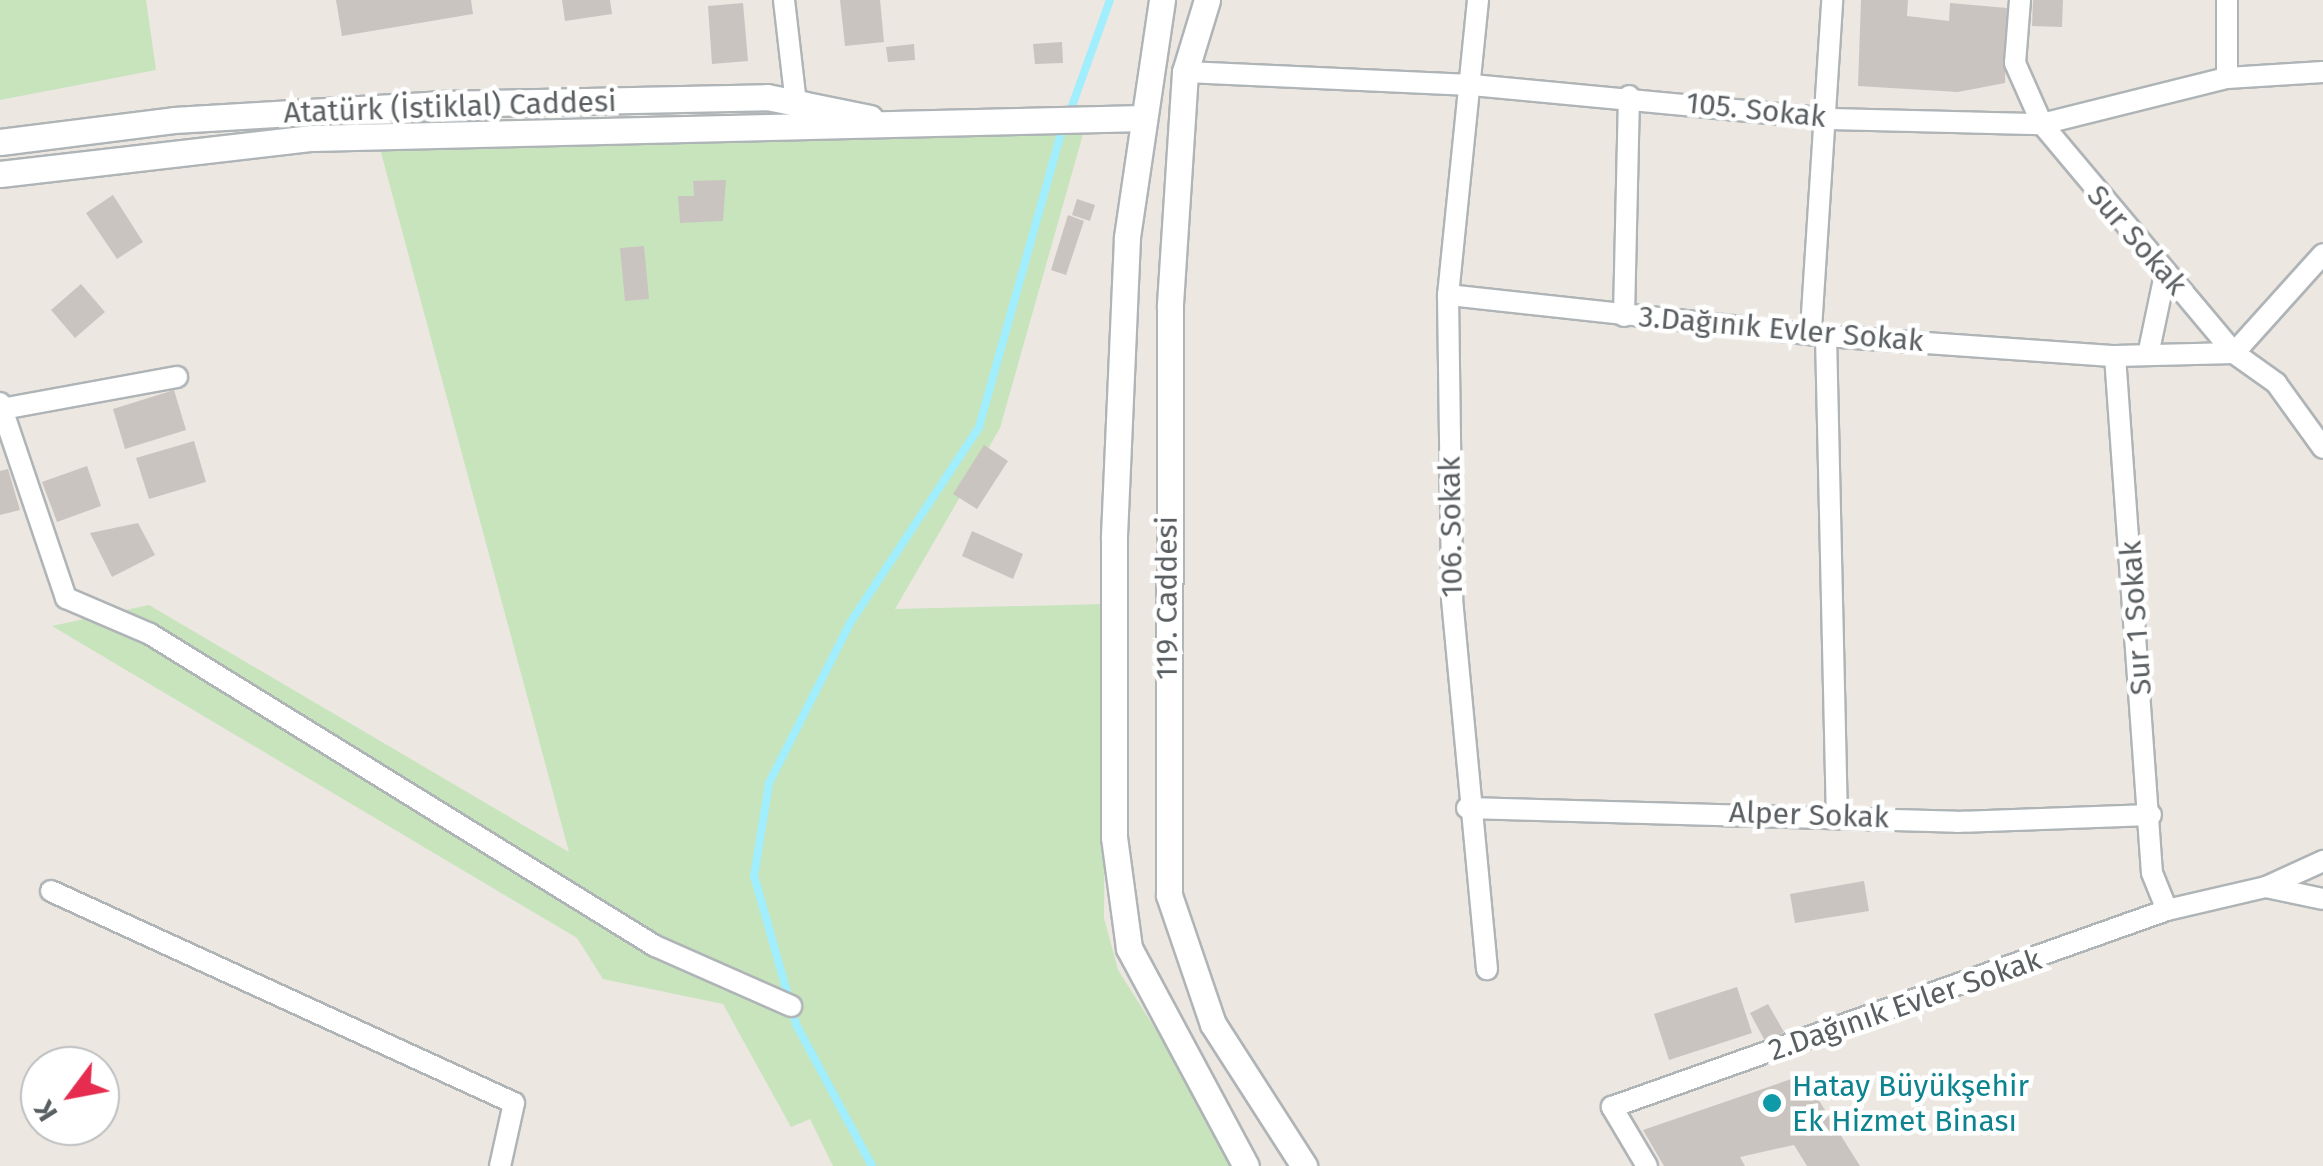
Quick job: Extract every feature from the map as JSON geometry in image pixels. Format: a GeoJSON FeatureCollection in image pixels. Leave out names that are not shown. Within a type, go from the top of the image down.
{"type":"FeatureCollection","features":[{"type":"Feature","properties":{"kind":"street"},"geometry":{"type":"LineString","coordinates":[[784,0],[796,103]]}},
{"type":"Feature","properties":{"kind":"street","name":"119. Caddesi"},"geometry":{"type":"LineString","coordinates":[[1162,0],[1127,238],[1114,539],[1114,836],[1129,948],[1246,1166]]}},
{"type":"Feature","properties":{"kind":"street","name":"119. Caddesi"},"geometry":{"type":"LineString","coordinates":[[1206,0],[1185,72],[1170,307],[1169,895],[1213,1024],[1304,1166]]}},
{"type":"Feature","properties":{"kind":"street","name":"106. Sokak"},"geometry":{"type":"LineString","coordinates":[[1478,0],[1448,296],[1452,599],[1466,808],[1487,969]]}},
{"type":"Feature","properties":{"kind":"street"},"geometry":{"type":"LineString","coordinates":[[1832,0],[1830,119],[1818,332],[1837,814]]}},
{"type":"Feature","properties":{"kind":"street","name":"Sur Sokak"},"geometry":{"type":"LineString","coordinates":[[2020,0],[2016,63],[2042,124],[2234,353],[2276,383],[2323,448]]}},
{"type":"Feature","properties":{"kind":"street"},"geometry":{"type":"LineString","coordinates":[[2227,0],[2227,78]]}},
{"type":"Feature","properties":{"kind":"street","name":"105. Sokak"},"geometry":{"type":"LineString","coordinates":[[1185,72],[1629,96],[1830,119],[2042,124],[2227,78],[2323,72]]}},
{"type":"Feature","properties":{"kind":"street"},"geometry":{"type":"LineString","coordinates":[[1624,316],[1629,96]]}},
{"type":"Feature","properties":{"kind":"street","name":"Atatürk (İstiklal) Caddesi"},"geometry":{"type":"LineString","coordinates":[[0,142],[174,120],[440,104],[767,97],[900,124]]}},
{"type":"Feature","properties":{"kind":"street","name":"Atatürk (İstiklal) Caddesi"},"geometry":{"type":"LineString","coordinates":[[0,174],[312,138],[1144,118]]}},
{"type":"Feature","properties":{"kind":"street"},"geometry":{"type":"LineString","coordinates":[[2115,356],[2234,353],[2323,254]]}},
{"type":"Feature","properties":{"kind":"street"},"geometry":{"type":"LineString","coordinates":[[2148,355],[2166,274]]}},
{"type":"Feature","properties":{"kind":"street","name":"3.Dağınık Evler Sokak"},"geometry":{"type":"LineString","coordinates":[[1448,296],[1624,316],[2115,356]]}},
{"type":"Feature","properties":{"kind":"street","name":"Sur 1 Sokak"},"geometry":{"type":"LineString","coordinates":[[2115,356],[2151,815],[2152,874],[2166,910]]}},
{"type":"Feature","properties":{"kind":"street"},"geometry":{"type":"LineString","coordinates":[[177,377],[1,406],[66,598],[150,634],[655,946],[791,1006]]}},
{"type":"Feature","properties":{"kind":"street","name":"Alper Sokak"},"geometry":{"type":"LineString","coordinates":[[1466,808],[1837,814],[1957,822],[2151,815]]}},
{"type":"Feature","properties":{"kind":"street","name":"2.Dağınık Evler Sokak"},"geometry":{"type":"LineString","coordinates":[[1646,1166],[1612,1107],[2166,910],[2266,887],[2323,861]]}},
{"type":"Feature","properties":{"kind":"street","name":"2.Dağınık Evler Sokak"},"geometry":{"type":"LineString","coordinates":[[2266,887],[2323,900]]}},
{"type":"Feature","properties":{"kind":"street"},"geometry":{"type":"LineString","coordinates":[[51,892],[514,1102],[500,1166]]}},
{"type":"Feature","properties":{"kind":"green space"},"geometry":{"type":"Polygon","coordinates":[[[0,0],[146,0],[156,70],[0,100],[0,0]]]}},
{"type":"Feature","properties":{"kind":"green space"},"geometry":{"type":"Polygon","coordinates":[[[1085,127],[1000,428],[895,609],[1106,604],[1104,918],[1118,970],[1242,1166],[833,1166],[810,1119],[791,1127],[723,1004],[603,979],[577,938],[52,626],[149,605],[569,852],[376,134],[1085,127]]]}},
{"type":"Feature","properties":{"kind":"building"},"geometry":{"type":"Polygon","coordinates":[[[336,0],[471,0],[473,14],[342,36],[336,0]]]}},
{"type":"Feature","properties":{"kind":"building"},"geometry":{"type":"Polygon","coordinates":[[[562,0],[610,0],[612,14],[565,21],[562,0]]]}},
{"type":"Feature","properties":{"kind":"building"},"geometry":{"type":"Polygon","coordinates":[[[840,0],[880,0],[884,42],[845,46],[840,0]]]}},
{"type":"Feature","properties":{"kind":"building"},"geometry":{"type":"Polygon","coordinates":[[[1861,0],[1908,0],[1907,16],[1949,21],[1950,3],[2007,8],[2005,83],[1958,92],[1858,86],[1861,0]]]}},
{"type":"Feature","properties":{"kind":"building"},"geometry":{"type":"Polygon","coordinates":[[[2033,0],[2063,0],[2062,27],[2032,26],[2033,0]]]}},
{"type":"Feature","properties":{"kind":"building"},"geometry":{"type":"Polygon","coordinates":[[[743,3],[748,61],[712,64],[708,6],[743,3]]]}},
{"type":"Feature","properties":{"kind":"building"},"geometry":{"type":"Polygon","coordinates":[[[1062,42],[1063,63],[1035,64],[1033,44],[1062,42]]]}},
{"type":"Feature","properties":{"kind":"building"},"geometry":{"type":"Polygon","coordinates":[[[914,44],[915,60],[888,62],[886,47],[914,44]]]}},
{"type":"Feature","properties":{"kind":"building"},"geometry":{"type":"Polygon","coordinates":[[[726,180],[723,221],[680,223],[678,196],[694,196],[693,181],[726,180]]]}},
{"type":"Feature","properties":{"kind":"building"},"geometry":{"type":"Polygon","coordinates":[[[113,195],[143,242],[117,259],[86,213],[113,195]]]}},
{"type":"Feature","properties":{"kind":"building"},"geometry":{"type":"Polygon","coordinates":[[[1077,199],[1095,205],[1090,221],[1072,215],[1077,199]]]}},
{"type":"Feature","properties":{"kind":"building"},"geometry":{"type":"Polygon","coordinates":[[[1068,215],[1084,221],[1066,275],[1051,270],[1068,215]]]}},
{"type":"Feature","properties":{"kind":"building"},"geometry":{"type":"Polygon","coordinates":[[[644,246],[649,299],[625,301],[620,248],[644,246]]]}},
{"type":"Feature","properties":{"kind":"building"},"geometry":{"type":"Polygon","coordinates":[[[81,284],[105,312],[75,338],[51,310],[81,284]]]}},
{"type":"Feature","properties":{"kind":"building"},"geometry":{"type":"Polygon","coordinates":[[[174,390],[186,430],[125,449],[113,409],[174,390]]]}},
{"type":"Feature","properties":{"kind":"building"},"geometry":{"type":"Polygon","coordinates":[[[194,441],[206,482],[149,499],[136,458],[194,441]]]}},
{"type":"Feature","properties":{"kind":"building"},"geometry":{"type":"Polygon","coordinates":[[[984,445],[1008,461],[977,509],[953,494],[984,445]]]}},
{"type":"Feature","properties":{"kind":"building"},"geometry":{"type":"Polygon","coordinates":[[[87,466],[101,506],[57,522],[42,482],[87,466]]]}},
{"type":"Feature","properties":{"kind":"building"},"geometry":{"type":"Polygon","coordinates":[[[8,469],[20,510],[0,515],[0,471],[8,469]]]}},
{"type":"Feature","properties":{"kind":"building"},"geometry":{"type":"Polygon","coordinates":[[[138,523],[155,555],[112,577],[90,533],[138,523]]]}},
{"type":"Feature","properties":{"kind":"building"},"geometry":{"type":"Polygon","coordinates":[[[972,531],[1023,554],[1013,579],[962,556],[972,531]]]}},
{"type":"Feature","properties":{"kind":"building"},"geometry":{"type":"Polygon","coordinates":[[[1864,881],[1869,911],[1795,923],[1790,894],[1864,881]]]}},
{"type":"Feature","properties":{"kind":"building"},"geometry":{"type":"Polygon","coordinates":[[[1737,987],[1752,1033],[1669,1060],[1654,1014],[1737,987]]]}},
{"type":"Feature","properties":{"kind":"building"},"geometry":{"type":"Polygon","coordinates":[[[1768,1004],[1784,1032],[1765,1041],[1750,1013],[1768,1004]]]}},
{"type":"Feature","properties":{"kind":"building","name":"Hatay Büyükşehir Ek Hizmet Binası"},"geometry":{"type":"Polygon","coordinates":[[[1803,1075],[1860,1166],[1807,1166],[1794,1145],[1740,1157],[1745,1166],[1664,1166],[1643,1130],[1803,1075]]]}},
{"type":"Feature","properties":{"kind":"waterway"},"geometry":{"type":"LineString","coordinates":[[1072,106],[1110,0]]}},
{"type":"Feature","properties":{"kind":"waterway"},"geometry":{"type":"LineString","coordinates":[[872,1166],[796,1024],[754,876],[769,783],[850,623],[979,427],[1061,134]]}},
{"type":"Feature","properties":{"kind":"place","name":"Hatay Büyükşehir Ek Hizmet Binası"},"geometry":{"type":"Point","coordinates":[1772,1103]}}]}
